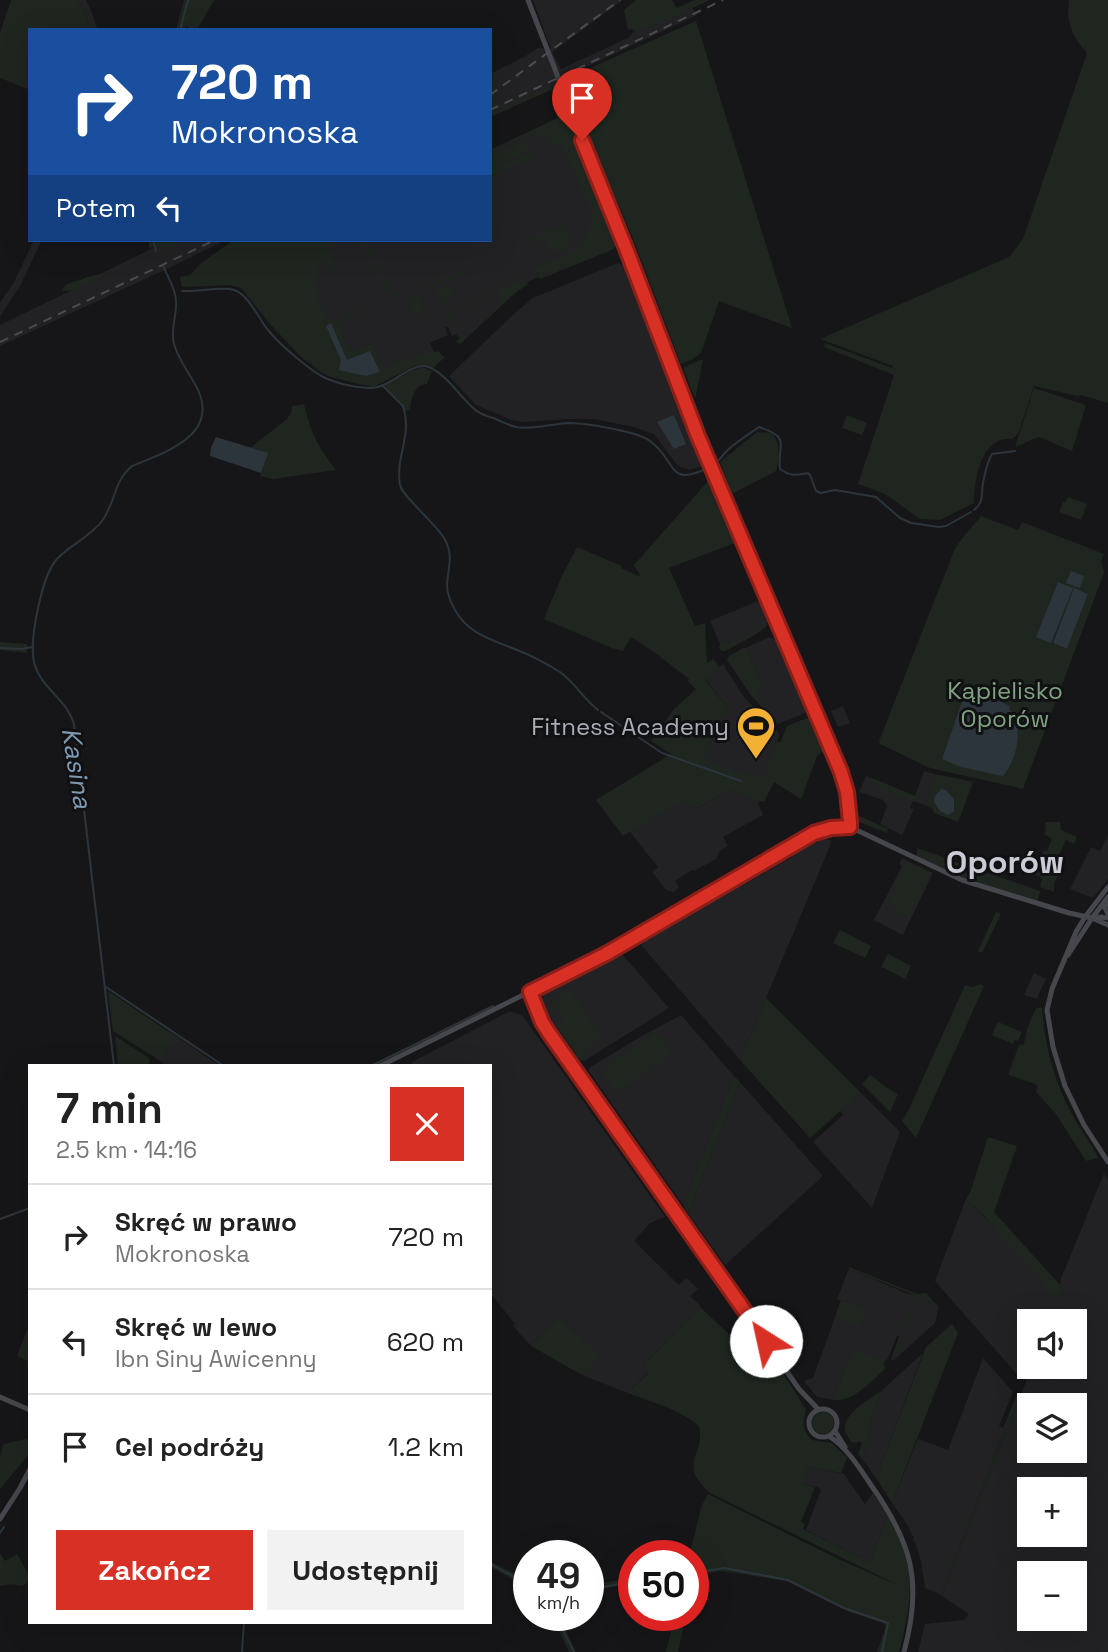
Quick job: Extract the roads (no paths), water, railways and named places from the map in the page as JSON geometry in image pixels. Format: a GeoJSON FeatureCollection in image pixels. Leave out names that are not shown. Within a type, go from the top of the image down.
{"type":"FeatureCollection","features":[{"type":"Feature","properties":{"kind":"main road"},"geometry":{"type":"LineString","coordinates":[[528,0],[703,448],[841,772],[847,792],[850,827]]}},
{"type":"Feature","properties":{"kind":"main road"},"geometry":{"type":"LineString","coordinates":[[384,1064],[606,954],[814,833],[841,826],[850,827],[962,880],[1108,925]]}},
{"type":"Feature","properties":{"kind":"main road"},"geometry":{"type":"LineString","coordinates":[[1066,957],[1108,887]]}},
{"type":"Feature","properties":{"kind":"main road"},"geometry":{"type":"LineString","coordinates":[[1088,917],[1108,916],[1105,908],[1108,897]]}},
{"type":"Feature","properties":{"kind":"main road"},"geometry":{"type":"LineString","coordinates":[[1108,897],[1077,930],[1055,981],[1048,1012],[1059,1071],[1070,1100],[1108,1162]]}},
{"type":"Feature","properties":{"kind":"main road"},"geometry":{"type":"LineString","coordinates":[[1069,913],[1077,930]]}},
{"type":"Feature","properties":{"kind":"main road"},"geometry":{"type":"LineString","coordinates":[[527,993],[542,1022],[799,1389],[812,1414]]}},
{"type":"Feature","properties":{"kind":"main road"},"geometry":{"type":"LineString","coordinates":[[799,1389],[818,1409]]}},
{"type":"Feature","properties":{"kind":"main road"},"geometry":{"type":"LineString","coordinates":[[0,1397],[28,1409]]}},
{"type":"Feature","properties":{"kind":"main road"},"geometry":{"type":"LineString","coordinates":[[818,1409],[827,1409],[835,1415],[838,1423],[829,1436],[821,1437],[812,1432],[809,1421],[818,1409]]}},
{"type":"Feature","properties":{"kind":"main road"},"geometry":{"type":"LineString","coordinates":[[835,1431],[887,1507],[901,1533],[908,1555],[913,1581],[913,1602],[904,1652]]}},
{"type":"Feature","properties":{"kind":"main road"},"geometry":{"type":"LineString","coordinates":[[829,1436],[846,1450]]}},
{"type":"Feature","properties":{"kind":"main road"},"geometry":{"type":"LineString","coordinates":[[0,1519],[28,1473]]}},
{"type":"Feature","properties":{"kind":"waterway","name":"Kasina"},"geometry":{"type":"LineString","coordinates":[[181,28],[188,0]]}},
{"type":"Feature","properties":{"kind":"waterway","name":"Kasina"},"geometry":{"type":"LineString","coordinates":[[154,242],[156,251]]}},
{"type":"Feature","properties":{"kind":"waterway","name":"Kasina"},"geometry":{"type":"LineString","coordinates":[[114,1064],[74,724],[66,707],[37,671],[33,639],[46,579],[57,559],[102,521],[121,479],[132,466],[172,449],[194,432],[200,421],[203,408],[199,392],[174,344],[176,297],[163,266]]}},
{"type":"Feature","properties":{"kind":"waterway"},"geometry":{"type":"LineString","coordinates":[[182,291],[223,289],[239,292],[268,330],[288,350],[315,372],[342,384],[363,388],[376,387],[414,368],[425,366],[438,372],[472,407],[483,414],[516,427],[576,423],[637,435],[655,445],[675,471],[687,475],[708,468],[692,430]]}},
{"type":"Feature","properties":{"kind":"waterway"},"geometry":{"type":"LineString","coordinates":[[642,303],[675,387]]}},
{"type":"Feature","properties":{"kind":"waterway"},"geometry":{"type":"LineString","coordinates":[[668,349],[673,362]]}},
{"type":"Feature","properties":{"kind":"waterway"},"geometry":{"type":"LineString","coordinates":[[679,376],[690,406]]}},
{"type":"Feature","properties":{"kind":"waterway"},"geometry":{"type":"LineString","coordinates":[[382,385],[403,406],[406,417],[400,485],[447,544],[450,555],[448,592],[460,618],[474,631],[528,654],[560,672],[598,710]]}},
{"type":"Feature","properties":{"kind":"waterway"},"geometry":{"type":"LineString","coordinates":[[678,395],[690,424]]}},
{"type":"Feature","properties":{"kind":"waterway"},"geometry":{"type":"LineString","coordinates":[[693,413],[714,464],[716,463]]}},
{"type":"Feature","properties":{"kind":"waterway"},"geometry":{"type":"LineString","coordinates":[[719,460],[732,446],[759,427],[779,439],[780,469],[797,475],[808,473],[816,491],[821,493],[835,490],[876,497],[900,518],[911,523],[939,527],[971,512]]}},
{"type":"Feature","properties":{"kind":"waterway"},"geometry":{"type":"LineString","coordinates":[[974,510],[981,501],[985,472],[992,454],[1015,451]]}},
{"type":"Feature","properties":{"kind":"waterway"},"geometry":{"type":"LineString","coordinates":[[0,648],[32,647]]}},
{"type":"Feature","properties":{"kind":"waterway"},"geometry":{"type":"LineString","coordinates":[[601,712],[662,753],[741,781]]}},
{"type":"Feature","properties":{"kind":"waterway"},"geometry":{"type":"LineString","coordinates":[[106,987],[221,1064]]}},
{"type":"Feature","properties":{"kind":"waterway"},"geometry":{"type":"LineString","coordinates":[[375,1064],[493,1006]]}},
{"type":"Feature","properties":{"kind":"waterway"},"geometry":{"type":"LineString","coordinates":[[0,1219],[28,1209]]}},
{"type":"Feature","properties":{"kind":"waterway"},"geometry":{"type":"LineString","coordinates":[[0,1533],[4,1527]]}},
{"type":"Feature","properties":{"kind":"waterway"},"geometry":{"type":"LineString","coordinates":[[492,1565],[513,1576]]}},
{"type":"Feature","properties":{"kind":"waterway"},"geometry":{"type":"LineString","coordinates":[[709,1570],[724,1568],[788,1580],[844,1608],[888,1623],[882,1652]]}},
{"type":"Feature","properties":{"kind":"waterway"},"geometry":{"type":"LineString","coordinates":[[604,1587],[618,1584]]}},
{"type":"Feature","properties":{"kind":"waterway","name":"Kasina"},"geometry":{"type":"LineString","coordinates":[[242,1652],[244,1624]]}},
{"type":"Feature","properties":{"kind":"waterway"},"geometry":{"type":"LineString","coordinates":[[563,1631],[574,1652]]}},
{"type":"Feature","properties":{"kind":"railway"},"geometry":{"type":"LineString","coordinates":[[492,94],[620,0]]}},
{"type":"Feature","properties":{"kind":"railway"},"geometry":{"type":"LineString","coordinates":[[492,109],[723,0]]}},
{"type":"Feature","properties":{"kind":"railway"},"geometry":{"type":"LineString","coordinates":[[0,342],[211,242]]}},
{"type":"Feature","properties":{"kind":"place","name":"Fitness Academy"},"geometry":{"type":"Point","coordinates":[756,760]}},
{"type":"Feature","properties":{"kind":"district","name":"Oporów"},"geometry":{"type":"Point","coordinates":[1005,862]}},
{"type":"Feature","properties":{"kind":"park label","name":"Kąpielisko Oporów"},"geometry":{"type":"Point","coordinates":[1005,704]}}]}
